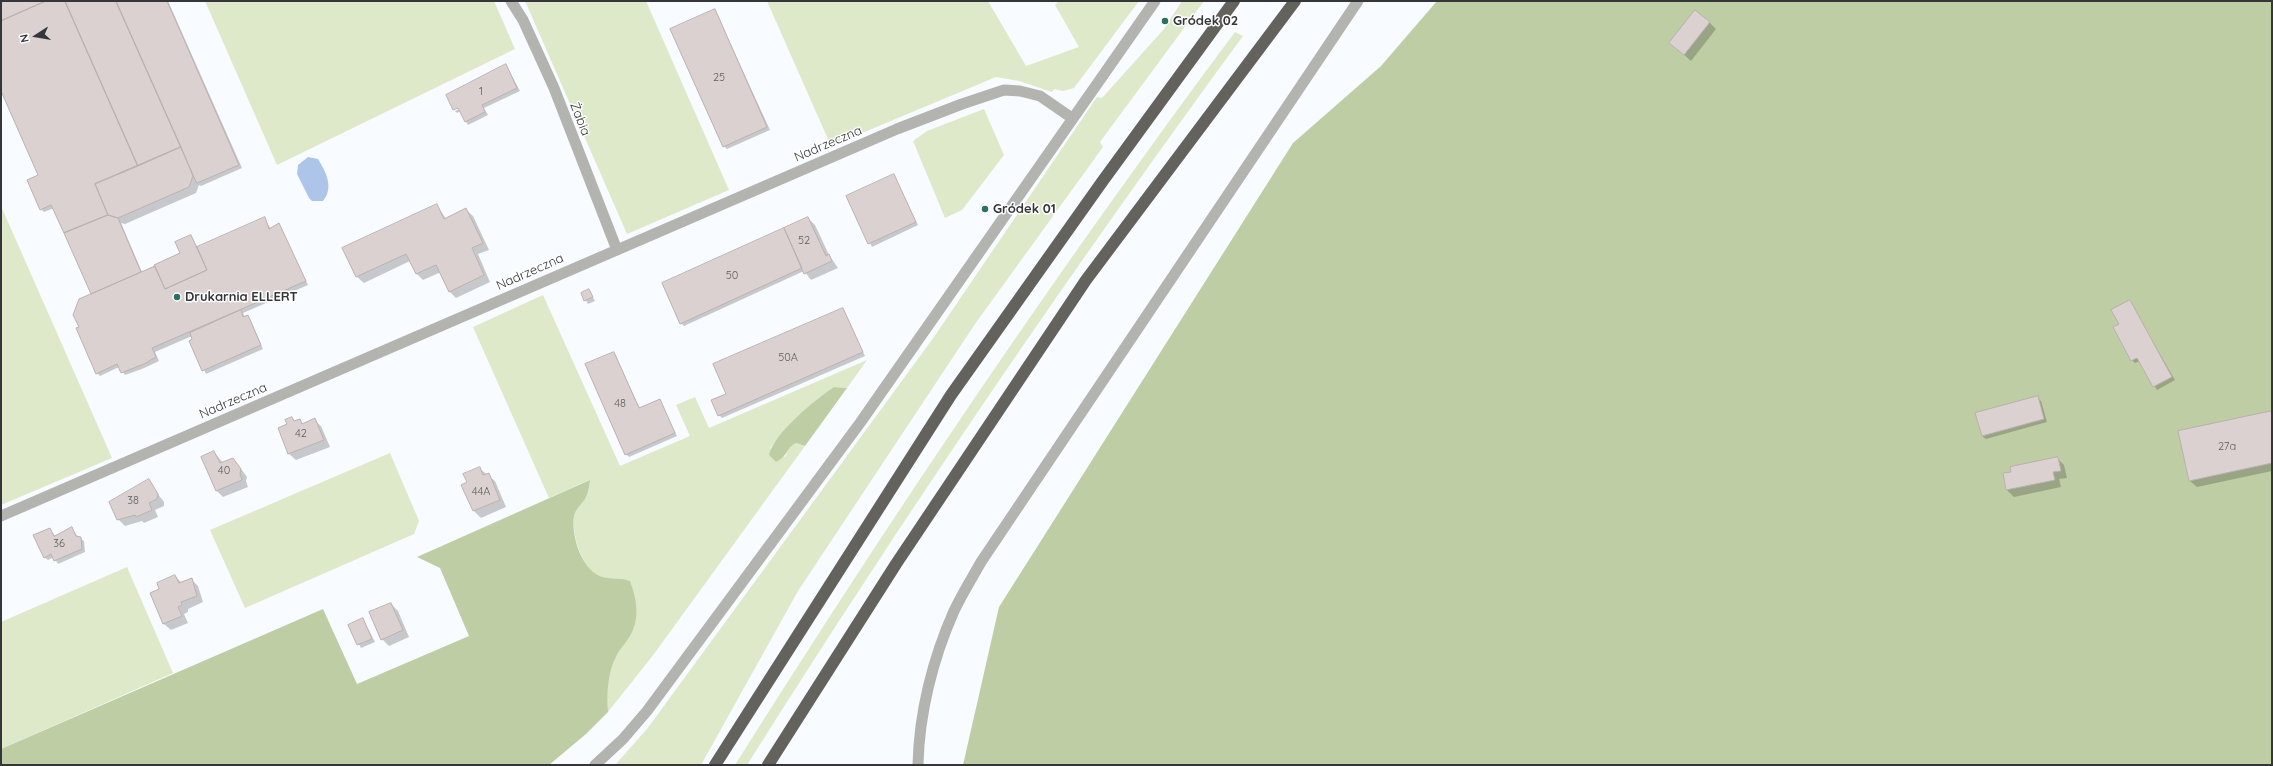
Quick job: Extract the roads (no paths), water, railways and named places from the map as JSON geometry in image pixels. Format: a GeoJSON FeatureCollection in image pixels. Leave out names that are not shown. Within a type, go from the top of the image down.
{"type":"FeatureCollection","features":[{"type":"Feature","properties":{"kind":"highway"},"geometry":{"type":"LineString","coordinates":[[715,765],[951,395],[1102,182],[1234,1]]}},
{"type":"Feature","properties":{"kind":"highway"},"geometry":{"type":"LineString","coordinates":[[768,765],[896,564],[1086,280],[1295,1]]}},
{"type":"Feature","properties":{"kind":"street","name":"Żabia"},"geometry":{"type":"LineString","coordinates":[[511,1],[523,20],[554,88],[618,250]]}},
{"type":"Feature","properties":{"kind":"street"},"geometry":{"type":"LineString","coordinates":[[595,765],[623,739],[647,711],[860,423],[1155,1]]}},
{"type":"Feature","properties":{"kind":"street"},"geometry":{"type":"LineString","coordinates":[[918,765],[919,734],[933,668],[954,610],[981,562],[1358,1]]}},
{"type":"Feature","properties":{"kind":"street","name":"Nadrzeczna"},"geometry":{"type":"LineString","coordinates":[[1,516],[902,127],[997,91],[1012,90],[1032,94],[1072,118]]}},
{"type":"Feature","properties":{"kind":"water"},"geometry":{"type":"Polygon","coordinates":[[[308,157],[318,159],[326,174],[328,180],[328,190],[323,201],[312,201],[309,198],[297,174],[298,165],[308,157]]]}},
{"type":"Feature","properties":{"kind":"place","name":"Gródek 02"},"geometry":{"type":"Point","coordinates":[1165,21]}},
{"type":"Feature","properties":{"kind":"place","name":"Gródek 01"},"geometry":{"type":"Point","coordinates":[985,209]}},
{"type":"Feature","properties":{"kind":"place","name":"Drukarnia ELLERT"},"geometry":{"type":"Point","coordinates":[177,297]}}]}
